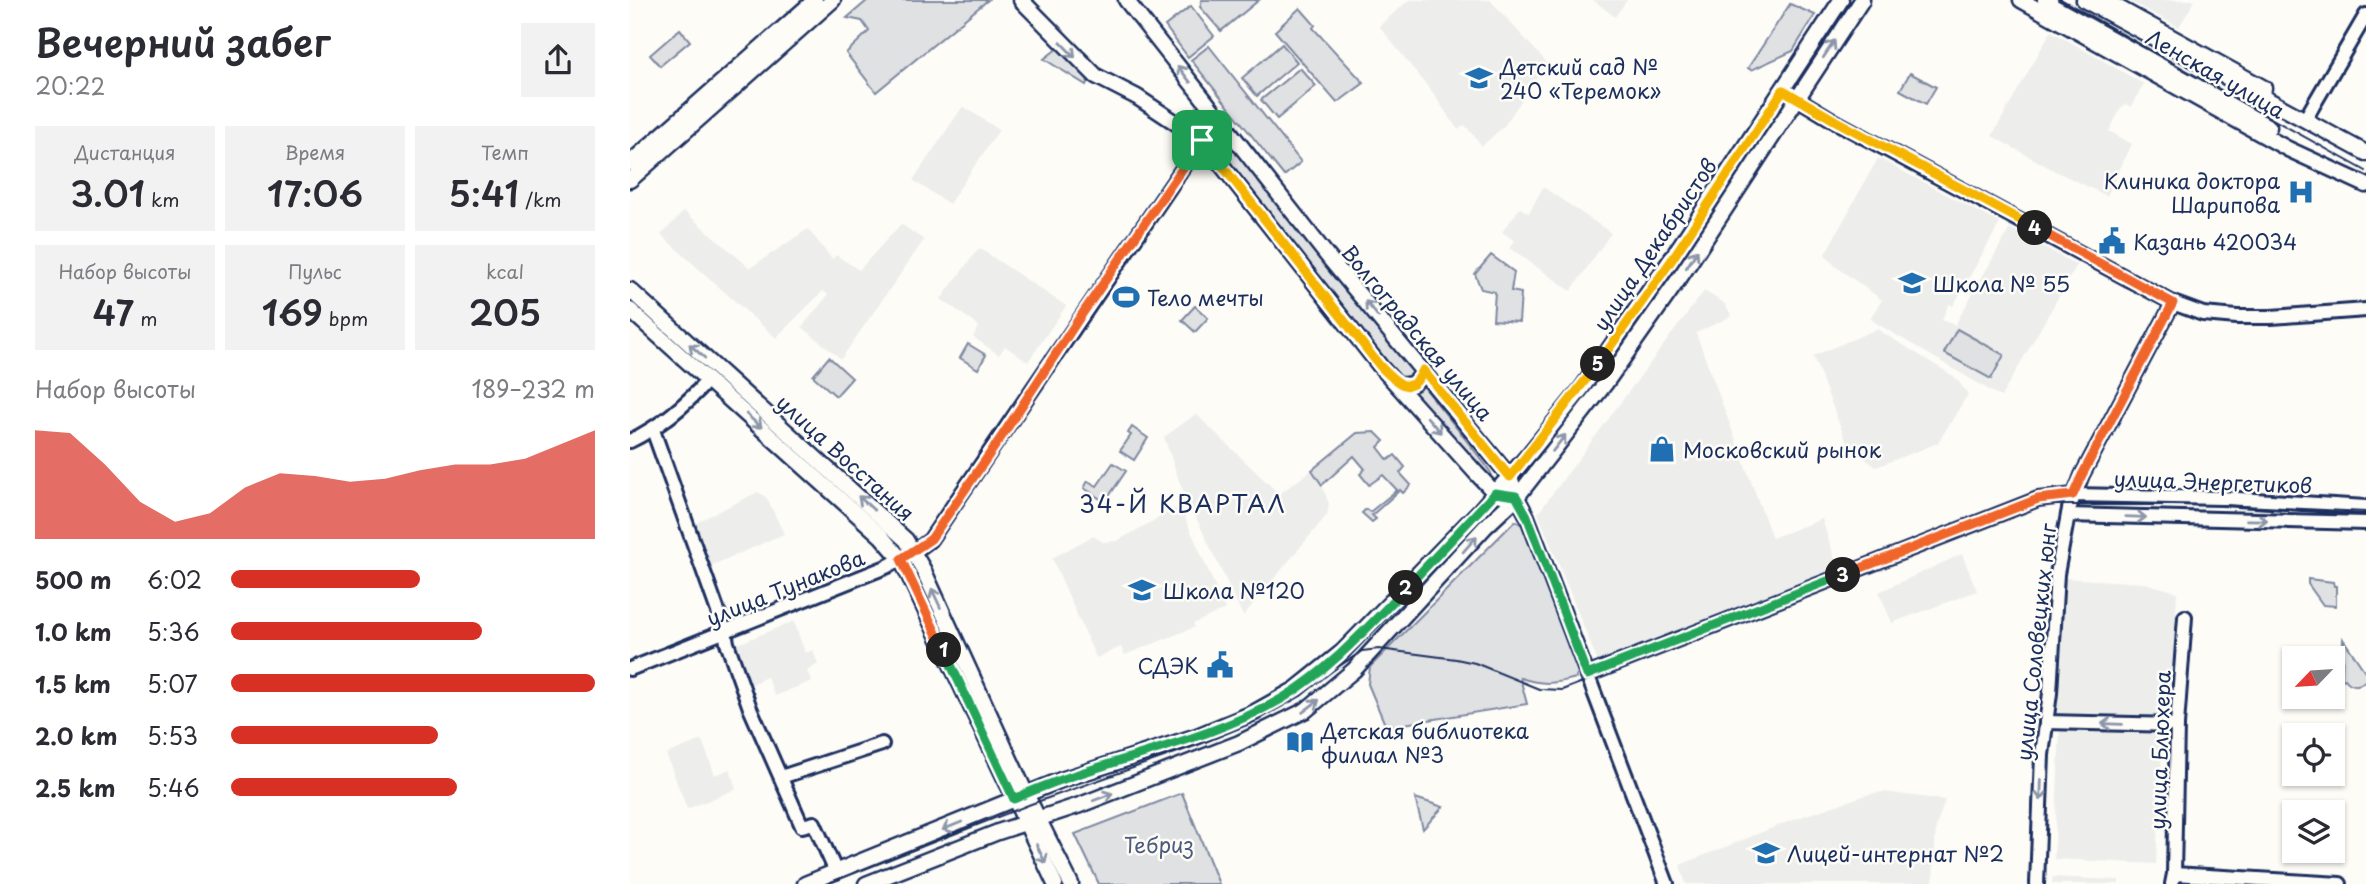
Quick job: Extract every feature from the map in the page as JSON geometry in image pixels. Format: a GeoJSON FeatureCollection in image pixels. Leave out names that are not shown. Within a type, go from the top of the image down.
{"type":"FeatureCollection","features":[{"type":"Feature","properties":{"kind":"main road"},"geometry":{"type":"LineString","coordinates":[[630,163],[815,0]]}},
{"type":"Feature","properties":{"kind":"main road"},"geometry":{"type":"LineString","coordinates":[[630,180],[833,0]]}},
{"type":"Feature","properties":{"kind":"main road"},"geometry":{"type":"LineString","coordinates":[[1021,0],[1075,58],[1096,76],[1137,97],[1202,140],[1380,366],[1495,493],[1517,497]]}},
{"type":"Feature","properties":{"kind":"main road","name":"Волгоградская улица"},"geometry":{"type":"LineString","coordinates":[[1126,0],[1290,209],[1510,477],[1517,497]]}},
{"type":"Feature","properties":{"kind":"main road","name":"улица Декабристов"},"geometry":{"type":"LineString","coordinates":[[805,884],[1096,767],[1197,736],[1253,713],[1284,697],[1342,653],[1510,477],[1582,388],[1671,261],[1841,0]]}},
{"type":"Feature","properties":{"kind":"main road","name":"улица Декабристов"},"geometry":{"type":"LineString","coordinates":[[866,884],[1239,743],[1306,710],[1354,670],[1485,527],[1517,497],[1605,384],[1683,273],[1862,0]]}},
{"type":"Feature","properties":{"kind":"main road"},"geometry":{"type":"LineString","coordinates":[[2021,0],[2288,149],[2366,184]]}},
{"type":"Feature","properties":{"kind":"main road","name":"Ленская улица"},"geometry":{"type":"LineString","coordinates":[[2045,0],[2366,184]]}},
{"type":"Feature","properties":{"kind":"main road","name":"Ленская улица"},"geometry":{"type":"LineString","coordinates":[[2084,0],[2366,153]]}},
{"type":"Feature","properties":{"kind":"main road"},"geometry":{"type":"LineString","coordinates":[[2104,0],[2234,71],[2307,116],[2323,129]]}},
{"type":"Feature","properties":{"kind":"main road","name":"улица Восстания"},"geometry":{"type":"LineString","coordinates":[[630,290],[906,540],[914,552],[1020,797]]}},
{"type":"Feature","properties":{"kind":"main road","name":"улица Восстания"},"geometry":{"type":"LineString","coordinates":[[630,310],[881,536],[901,559],[1032,821],[1071,884]]}},
{"type":"Feature","properties":{"kind":"main road"},"geometry":{"type":"LineString","coordinates":[[1399,385],[1409,386],[1415,383],[1423,370]]}},
{"type":"Feature","properties":{"kind":"main road","name":"улица Восстания"},"geometry":{"type":"LineString","coordinates":[[1032,821],[1055,884]]}},
{"type":"Feature","properties":{"kind":"street"},"geometry":{"type":"LineString","coordinates":[[2307,116],[2366,15]]}},
{"type":"Feature","properties":{"kind":"street"},"geometry":{"type":"LineString","coordinates":[[1783,90],[2173,303],[2203,314],[2271,317],[2366,310]]}},
{"type":"Feature","properties":{"kind":"street","name":"улица Тунакова"},"geometry":{"type":"LineString","coordinates":[[630,669],[901,559],[931,539],[1202,140]]}},
{"type":"Feature","properties":{"kind":"street","name":"улица Соловецких юнг"},"geometry":{"type":"LineString","coordinates":[[2037,884],[2042,755],[2057,574],[2068,515],[2082,475],[2173,303]]}},
{"type":"Feature","properties":{"kind":"street"},"geometry":{"type":"LineString","coordinates":[[630,441],[653,430],[696,395],[708,380]]}},
{"type":"Feature","properties":{"kind":"street"},"geometry":{"type":"LineString","coordinates":[[653,430],[726,631],[736,672],[802,826],[814,823],[836,872]]}},
{"type":"Feature","properties":{"kind":"street","name":"улица Энергетиков"},"geometry":{"type":"LineString","coordinates":[[1587,675],[2038,499],[2073,495],[2222,498],[2366,506]]}},
{"type":"Feature","properties":{"kind":"street"},"geometry":{"type":"LineString","coordinates":[[1517,497],[1527,516],[1667,884]]}},
{"type":"Feature","properties":{"kind":"street","name":"улица Энергетиков"},"geometry":{"type":"LineString","coordinates":[[2068,515],[2366,523]]}},
{"type":"Feature","properties":{"kind":"street","name":"улица Блюхера"},"geometry":{"type":"LineString","coordinates":[[2173,879],[2177,726],[2185,617]]}},
{"type":"Feature","properties":{"kind":"street"},"geometry":{"type":"LineString","coordinates":[[2046,722],[2177,726]]}},
{"type":"Feature","properties":{"kind":"street"},"geometry":{"type":"LineString","coordinates":[[781,777],[882,744]]}},
{"type":"Feature","properties":{"kind":"street"},"geometry":{"type":"LineString","coordinates":[[2173,879],[2340,884]]}},
{"type":"Feature","properties":{"kind":"shaded area","name":"Детский сад № 240 «Теремок»"},"geometry":{"type":"Polygon","coordinates":[[[1409,0],[1490,0],[1547,63],[1504,126],[1482,146],[1465,125],[1458,130],[1432,92],[1379,26],[1409,0]]]}},
{"type":"Feature","properties":{"kind":"shaded area"},"geometry":{"type":"Polygon","coordinates":[[[1593,0],[1627,0],[1615,17],[1593,0]]]}},
{"type":"Feature","properties":{"kind":"shaded area"},"geometry":{"type":"Polygon","coordinates":[[[2127,0],[2195,0],[2179,27],[2127,0]]]}},
{"type":"Feature","properties":{"kind":"shaded area"},"geometry":{"type":"Polygon","coordinates":[[[2051,31],[2144,84],[2131,107],[2126,104],[2121,108],[2109,131],[2132,144],[2107,196],[1992,136],[2051,31]]]}},
{"type":"Feature","properties":{"kind":"shaded area"},"geometry":{"type":"Polygon","coordinates":[[[963,106],[999,130],[949,204],[913,180],[963,106]]]}},
{"type":"Feature","properties":{"kind":"shaded area","name":"Школа № 55"},"geometry":{"type":"Polygon","coordinates":[[[1878,158],[2000,223],[1953,306],[1949,304],[1942,320],[1955,325],[2010,228],[2077,265],[2001,397],[1876,323],[1870,318],[1882,300],[1835,266],[1825,254],[1878,158]]]}},
{"type":"Feature","properties":{"kind":"shaded area"},"geometry":{"type":"Polygon","coordinates":[[[1543,187],[1611,233],[1571,291],[1510,248],[1515,241],[1502,232],[1520,208],[1529,213],[1543,187]]]}},
{"type":"Feature","properties":{"kind":"shaded area"},"geometry":{"type":"Polygon","coordinates":[[[684,211],[750,268],[808,229],[832,259],[836,255],[859,270],[901,224],[924,240],[841,359],[802,327],[828,295],[823,291],[776,338],[661,235],[684,211]]]}},
{"type":"Feature","properties":{"kind":"shaded area"},"geometry":{"type":"Polygon","coordinates":[[[979,248],[1066,306],[1028,362],[1005,346],[999,355],[973,337],[979,326],[941,299],[979,248]]]}},
{"type":"Feature","properties":{"kind":"shaded area","name":"Московский рынок"},"geometry":{"type":"Polygon","coordinates":[[[1704,291],[1724,303],[1732,316],[1696,333],[1772,538],[1822,519],[1839,572],[1599,665],[1538,513],[1704,291]]]}},
{"type":"Feature","properties":{"kind":"shaded area"},"geometry":{"type":"Polygon","coordinates":[[[1877,329],[1955,377],[1968,394],[1938,443],[1876,467],[1848,446],[1813,356],[1877,329]]]}},
{"type":"Feature","properties":{"kind":"shaded area"},"geometry":{"type":"Polygon","coordinates":[[[1196,414],[1279,494],[1312,470],[1322,485],[1329,504],[1327,515],[1243,616],[1181,486],[1164,437],[1196,414]]]}},
{"type":"Feature","properties":{"kind":"shaded area"},"geometry":{"type":"Polygon","coordinates":[[[758,492],[767,498],[784,534],[708,567],[691,527],[758,492]]]}},
{"type":"Feature","properties":{"kind":"shaded area","name":"Школа №120"},"geometry":{"type":"Polygon","coordinates":[[[1180,506],[1225,609],[1193,624],[1195,627],[1125,655],[1121,647],[1096,658],[1052,558],[1093,536],[1103,542],[1117,541],[1180,506]]]}},
{"type":"Feature","properties":{"kind":"shaded area"},"geometry":{"type":"Polygon","coordinates":[[[1962,554],[1977,591],[1892,623],[1879,592],[1962,554]]]}},
{"type":"Feature","properties":{"kind":"shaded area"},"geometry":{"type":"Polygon","coordinates":[[[2063,578],[2145,583],[2177,592],[2171,718],[2057,716],[2063,578]]]}},
{"type":"Feature","properties":{"kind":"shaded area"},"geometry":{"type":"Polygon","coordinates":[[[794,621],[805,653],[813,650],[818,664],[807,671],[812,681],[775,696],[767,677],[750,685],[733,646],[794,621]]]}},
{"type":"Feature","properties":{"kind":"shaded area"},"geometry":{"type":"Polygon","coordinates":[[[2060,727],[2163,732],[2156,864],[2054,859],[2060,727]]]}},
{"type":"Feature","properties":{"kind":"shaded area"},"geometry":{"type":"Polygon","coordinates":[[[702,740],[715,775],[730,769],[736,789],[687,809],[666,754],[702,740]]]}},
{"type":"Feature","properties":{"kind":"shaded area"},"geometry":{"type":"Polygon","coordinates":[[[1883,792],[1945,800],[1936,827],[1933,884],[1686,884],[1680,865],[1795,819],[1869,794],[1883,792]]]}},
{"type":"Feature","properties":{"kind":"shaded area"},"geometry":{"type":"Polygon","coordinates":[[[2053,877],[2119,880],[2119,884],[2052,884],[2053,877]]]}},
{"type":"Feature","properties":{"kind":"green space"},"geometry":{"type":"Polygon","coordinates":[[[868,0],[988,0],[876,92],[846,53],[869,31],[862,21],[847,18],[868,0]]]}},
{"type":"Feature","properties":{"kind":"green space"},"geometry":{"type":"Polygon","coordinates":[[[1202,0],[1259,0],[1221,31],[1200,7],[1202,0]]]}},
{"type":"Feature","properties":{"kind":"green space"},"geometry":{"type":"Polygon","coordinates":[[[1790,4],[1815,15],[1793,51],[1751,70],[1748,68],[1790,4]]]}},
{"type":"Feature","properties":{"kind":"green space"},"geometry":{"type":"Polygon","coordinates":[[[1191,6],[1214,36],[1188,57],[1165,26],[1191,6]]]}},
{"type":"Feature","properties":{"kind":"green space"},"geometry":{"type":"Polygon","coordinates":[[[1300,8],[1315,25],[1313,28],[1364,83],[1337,103],[1275,31],[1300,8]]]}},
{"type":"Feature","properties":{"kind":"green space"},"geometry":{"type":"Polygon","coordinates":[[[680,29],[690,41],[660,66],[650,55],[680,29]]]}},
{"type":"Feature","properties":{"kind":"green space"},"geometry":{"type":"Polygon","coordinates":[[[1282,44],[1297,62],[1257,96],[1242,78],[1282,44]]]}},
{"type":"Feature","properties":{"kind":"green space"},"geometry":{"type":"Polygon","coordinates":[[[1209,46],[1301,162],[1284,176],[1191,60],[1209,46]]]}},
{"type":"Feature","properties":{"kind":"green space"},"geometry":{"type":"Polygon","coordinates":[[[1058,48],[1089,78],[1086,85],[1044,59],[1058,48]]]}},
{"type":"Feature","properties":{"kind":"green space"},"geometry":{"type":"Polygon","coordinates":[[[1300,68],[1316,86],[1277,119],[1261,100],[1300,68]]]}},
{"type":"Feature","properties":{"kind":"green space"},"geometry":{"type":"Polygon","coordinates":[[[1910,73],[1936,87],[1926,104],[1900,90],[1910,73]]]}},
{"type":"Feature","properties":{"kind":"green space"},"geometry":{"type":"Polygon","coordinates":[[[1199,104],[1413,372],[1414,377],[1400,381],[1184,122],[1199,104]]]}},
{"type":"Feature","properties":{"kind":"green space"},"geometry":{"type":"Polygon","coordinates":[[[1491,255],[1514,272],[1511,291],[1521,293],[1519,322],[1493,320],[1495,292],[1481,289],[1475,274],[1491,255]]]}},
{"type":"Feature","properties":{"kind":"green space"},"geometry":{"type":"Polygon","coordinates":[[[1195,306],[1208,318],[1195,332],[1182,320],[1195,306]]]}},
{"type":"Feature","properties":{"kind":"green space"},"geometry":{"type":"Polygon","coordinates":[[[1957,329],[2004,355],[1991,379],[1944,353],[1957,329]]]}},
{"type":"Feature","properties":{"kind":"green space"},"geometry":{"type":"Polygon","coordinates":[[[968,344],[986,355],[978,369],[960,358],[968,344]]]}},
{"type":"Feature","properties":{"kind":"green space"},"geometry":{"type":"Polygon","coordinates":[[[829,357],[852,378],[836,396],[813,376],[829,357]]]}},
{"type":"Feature","properties":{"kind":"green space"},"geometry":{"type":"Polygon","coordinates":[[[1420,382],[1485,464],[1491,473],[1490,478],[1488,479],[1409,391],[1418,389],[1420,382]]]}},
{"type":"Feature","properties":{"kind":"green space"},"geometry":{"type":"Polygon","coordinates":[[[1132,427],[1148,438],[1134,460],[1120,451],[1131,435],[1128,433],[1132,427]]]}},
{"type":"Feature","properties":{"kind":"green space"},"geometry":{"type":"Polygon","coordinates":[[[1375,432],[1384,441],[1378,447],[1388,460],[1395,455],[1405,467],[1400,473],[1411,485],[1403,493],[1400,490],[1372,515],[1376,519],[1372,522],[1362,513],[1366,509],[1370,512],[1397,490],[1383,475],[1369,485],[1360,474],[1365,469],[1354,456],[1322,485],[1312,470],[1357,433],[1375,432]]]}},
{"type":"Feature","properties":{"kind":"green space"},"geometry":{"type":"Polygon","coordinates":[[[1113,463],[1126,471],[1105,502],[1084,488],[1088,481],[1097,486],[1113,463]]]}},
{"type":"Feature","properties":{"kind":"green space"},"geometry":{"type":"Polygon","coordinates":[[[1515,521],[1522,525],[1578,672],[1576,678],[1548,683],[1520,678],[1527,704],[1386,727],[1368,684],[1370,667],[1515,521]]]}},
{"type":"Feature","properties":{"kind":"green space"},"geometry":{"type":"Polygon","coordinates":[[[2308,579],[2333,582],[2336,586],[2336,606],[2323,605],[2308,584],[2308,579]]]}},
{"type":"Feature","properties":{"kind":"green space"},"geometry":{"type":"Polygon","coordinates":[[[2343,639],[2366,673],[2366,680],[2361,684],[2352,685],[2345,679],[2345,646],[2343,639]]]}},
{"type":"Feature","properties":{"kind":"green space","name":"Тебриз"},"geometry":{"type":"Polygon","coordinates":[[[1182,793],[1219,884],[1099,884],[1075,834],[1182,793]]]}},
{"type":"Feature","properties":{"kind":"green space"},"geometry":{"type":"Polygon","coordinates":[[[1415,798],[1443,807],[1423,829],[1415,798]]]}},
{"type":"Feature","properties":{"kind":"tram line"},"geometry":{"type":"LineString","coordinates":[[2058,0],[2366,171]]}},
{"type":"Feature","properties":{"kind":"tram line"},"geometry":{"type":"LineString","coordinates":[[826,884],[1031,804],[1198,745],[1259,720],[1362,651],[1379,649],[1456,659],[1475,663],[1539,689],[1562,690],[2041,505],[2221,505],[2366,512]]}},
{"type":"Feature","properties":{"kind":"place","name":"Детский сад № 240 «Теремок»"},"geometry":{"type":"Point","coordinates":[1479,78]}},
{"type":"Feature","properties":{"kind":"place","name":"Клиника доктора Шарипова"},"geometry":{"type":"Point","coordinates":[2301,192]}},
{"type":"Feature","properties":{"kind":"place","name":"Казань 420034"},"geometry":{"type":"Point","coordinates":[2112,241]}},
{"type":"Feature","properties":{"kind":"place","name":"Школа № 55"},"geometry":{"type":"Point","coordinates":[1912,283]}},
{"type":"Feature","properties":{"kind":"place","name":"Тело мечты"},"geometry":{"type":"Point","coordinates":[1126,297]}},
{"type":"Feature","properties":{"kind":"place","name":"Московский рынок"},"geometry":{"type":"Point","coordinates":[1662,449]}},
{"type":"Feature","properties":{"kind":"place","name":"Школа №120"},"geometry":{"type":"Point","coordinates":[1142,590]}},
{"type":"Feature","properties":{"kind":"place","name":"СДЭК"},"geometry":{"type":"Point","coordinates":[1220,665]}},
{"type":"Feature","properties":{"kind":"place","name":"Детская библиотека филиал №3"},"geometry":{"type":"Point","coordinates":[1300,742]}},
{"type":"Feature","properties":{"kind":"place","name":"Лицей-интернат №2"},"geometry":{"type":"Point","coordinates":[1766,853]}},
{"type":"Feature","properties":{"kind":"district","name":"34-Й КВАРТАЛ"},"geometry":{"type":"Point","coordinates":[1183,503]}},
{"type":"Feature","properties":{"kind":"route"},"geometry":{"type":"LineString","coordinates":[[1783,90],[2173,303],[2073,495],[2038,499],[1587,675],[1522,506],[1514,495],[1495,493],[1342,653],[1284,697],[1197,736],[1096,767],[1014,799],[901,559],[931,539],[1202,140],[1380,366],[1399,385],[1409,386],[1420,378],[1423,370],[1510,477],[1582,388],[1671,261],[1783,90]]}}]}
